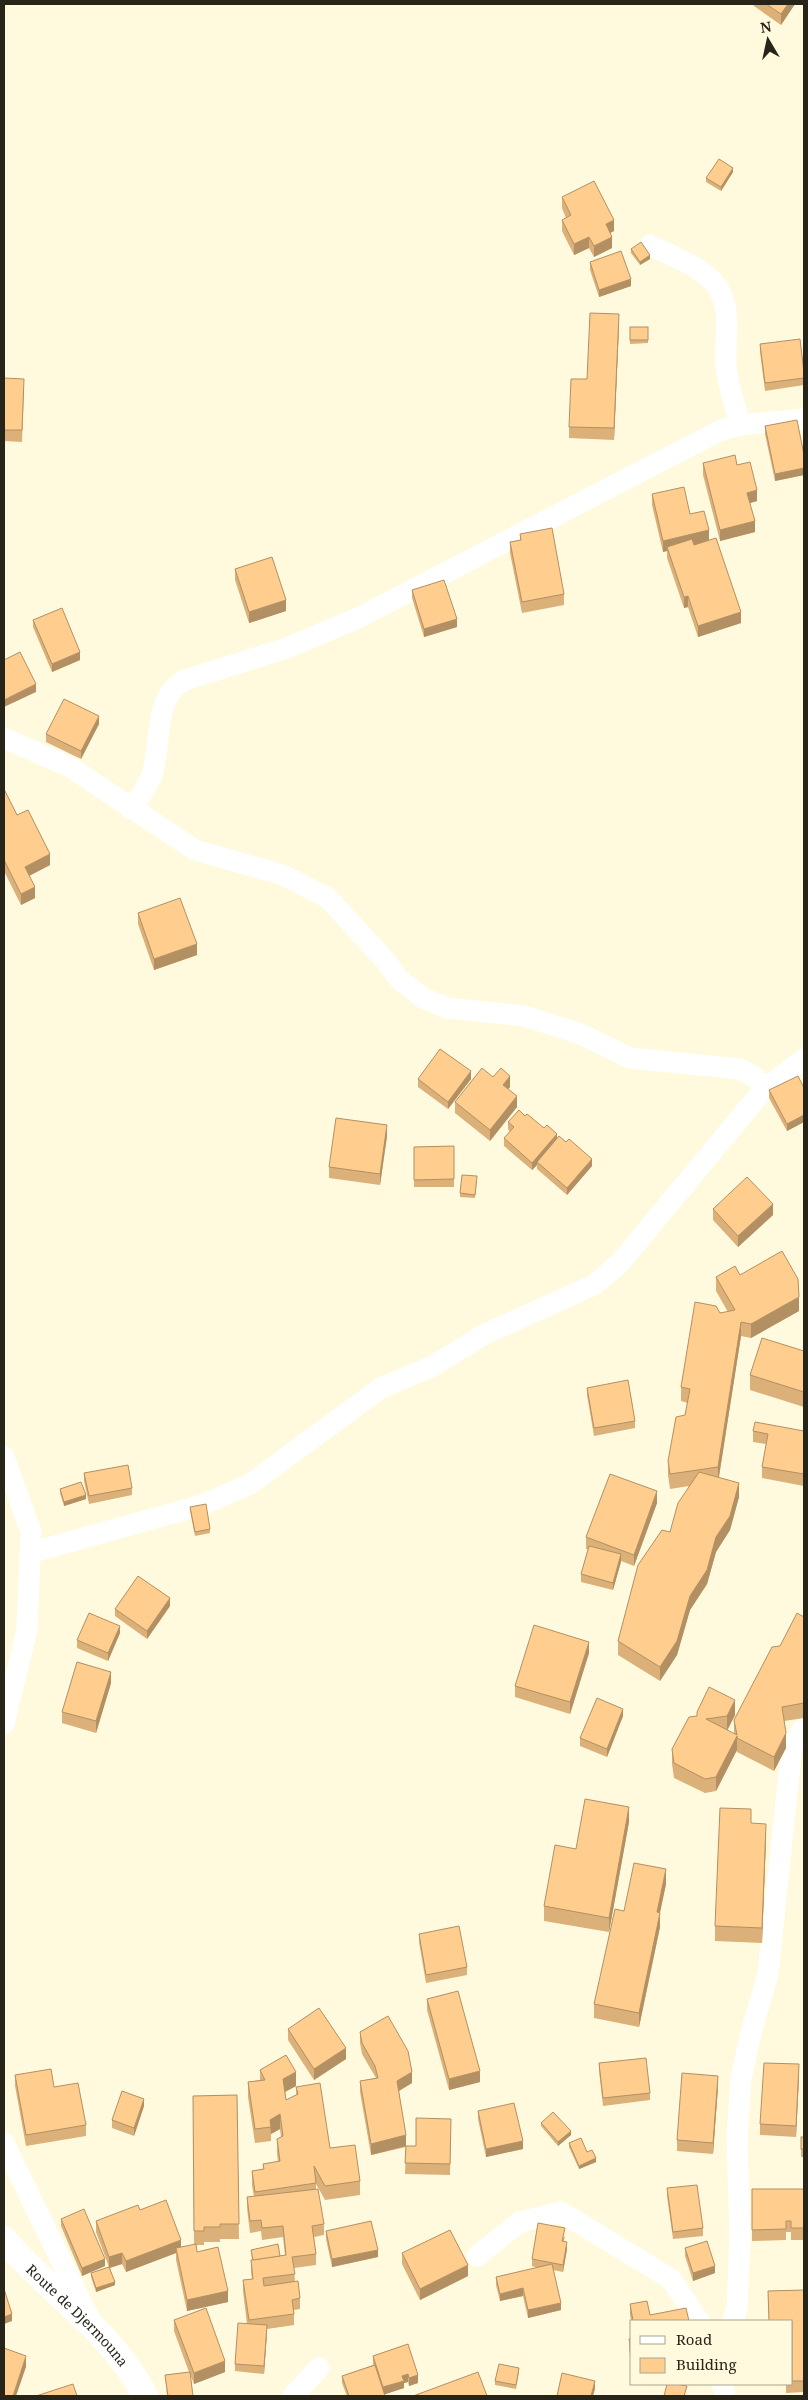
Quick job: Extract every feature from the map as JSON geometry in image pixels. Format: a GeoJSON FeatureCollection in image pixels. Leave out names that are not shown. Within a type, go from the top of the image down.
{"type":"FeatureCollection","features":[{"type":"Feature","properties":{"kind":"street"},"geometry":{"type":"LineString","coordinates":[[650,245],[702,272],[715,284],[723,298],[727,318],[725,352],[727,375],[741,425]]}},
{"type":"Feature","properties":{"kind":"street"},"geometry":{"type":"LineString","coordinates":[[131,809],[144,793],[152,774],[165,700],[175,685],[185,680],[287,648],[353,620],[721,430],[741,425],[804,419]]}},
{"type":"Feature","properties":{"kind":"street"},"geometry":{"type":"LineString","coordinates":[[4,738],[70,767],[195,850],[282,875],[328,898],[385,960],[399,979],[423,998],[447,1008],[524,1016],[581,1034],[630,1058],[740,1069],[755,1077],[764,1089]]}},
{"type":"Feature","properties":{"kind":"street"},"geometry":{"type":"LineString","coordinates":[[30,1554],[202,1505],[250,1484],[381,1388],[433,1366],[483,1335],[594,1285],[620,1263],[764,1089],[804,1059]]}},
{"type":"Feature","properties":{"kind":"street"},"geometry":{"type":"LineString","coordinates":[[4,1457],[31,1532],[27,1630],[4,1724]]}},
{"type":"Feature","properties":{"kind":"street"},"geometry":{"type":"LineString","coordinates":[[733,2320],[737,2308],[740,2238],[737,2137],[741,2078],[751,2033],[768,1974],[798,1746],[804,1728]]}},
{"type":"Feature","properties":{"kind":"street"},"geometry":{"type":"LineString","coordinates":[[4,2143],[92,2325]]}},
{"type":"Feature","properties":{"kind":"street"},"geometry":{"type":"LineString","coordinates":[[477,2256],[520,2222],[561,2212],[671,2279],[698,2320]]}},
{"type":"Feature","properties":{"kind":"street","name":"Route de Djermouna"},"geometry":{"type":"LineString","coordinates":[[4,2239],[24,2263],[92,2325],[134,2374],[145,2396]]}},
{"type":"Feature","properties":{"kind":"street"},"geometry":{"type":"LineString","coordinates":[[293,2396],[319,2368]]}},
{"type":"Feature","properties":{"kind":"building"},"geometry":{"type":"Polygon","coordinates":[[[766,4],[788,4],[781,14],[766,4]]]}},
{"type":"Feature","properties":{"kind":"building"},"geometry":{"type":"Polygon","coordinates":[[[719,159],[733,168],[721,187],[706,178],[719,159]]]}},
{"type":"Feature","properties":{"kind":"building"},"geometry":{"type":"Polygon","coordinates":[[[594,181],[614,220],[606,224],[612,237],[594,246],[589,237],[574,244],[562,220],[571,215],[562,197],[594,181]]]}},
{"type":"Feature","properties":{"kind":"building"},"geometry":{"type":"Polygon","coordinates":[[[641,242],[650,255],[640,262],[631,249],[641,242]]]}},
{"type":"Feature","properties":{"kind":"building"},"geometry":{"type":"Polygon","coordinates":[[[621,251],[631,279],[599,290],[590,262],[621,251]]]}},
{"type":"Feature","properties":{"kind":"building"},"geometry":{"type":"Polygon","coordinates":[[[590,313],[619,314],[614,428],[569,427],[571,379],[587,379],[590,313]]]}},
{"type":"Feature","properties":{"kind":"building"},"geometry":{"type":"Polygon","coordinates":[[[630,327],[648,327],[648,340],[630,340],[630,327]]]}},
{"type":"Feature","properties":{"kind":"building"},"geometry":{"type":"Polygon","coordinates":[[[800,339],[804,378],[765,383],[760,344],[800,339]]]}},
{"type":"Feature","properties":{"kind":"building"},"geometry":{"type":"Polygon","coordinates":[[[4,378],[24,379],[22,430],[4,430],[4,378]]]}},
{"type":"Feature","properties":{"kind":"building"},"geometry":{"type":"Polygon","coordinates":[[[797,420],[804,455],[804,468],[775,474],[765,426],[797,420]]]}},
{"type":"Feature","properties":{"kind":"building"},"geometry":{"type":"Polygon","coordinates":[[[735,455],[737,465],[750,462],[757,490],[747,493],[755,521],[720,530],[703,463],[735,455]]]}},
{"type":"Feature","properties":{"kind":"building"},"geometry":{"type":"Polygon","coordinates":[[[684,487],[690,514],[704,511],[709,530],[663,541],[652,494],[684,487]]]}},
{"type":"Feature","properties":{"kind":"building"},"geometry":{"type":"Polygon","coordinates":[[[552,528],[564,594],[522,602],[510,542],[521,540],[520,534],[552,528]]]}},
{"type":"Feature","properties":{"kind":"building"},"geometry":{"type":"Polygon","coordinates":[[[716,538],[741,612],[698,626],[688,596],[684,597],[667,547],[692,539],[694,545],[716,538]]]}},
{"type":"Feature","properties":{"kind":"building"},"geometry":{"type":"Polygon","coordinates":[[[272,557],[286,600],[249,612],[235,569],[272,557]]]}},
{"type":"Feature","properties":{"kind":"building"},"geometry":{"type":"Polygon","coordinates":[[[444,580],[457,619],[424,629],[412,590],[444,580]]]}},
{"type":"Feature","properties":{"kind":"building"},"geometry":{"type":"Polygon","coordinates":[[[62,608],[80,652],[52,664],[33,620],[62,608]]]}},
{"type":"Feature","properties":{"kind":"building"},"geometry":{"type":"Polygon","coordinates":[[[20,652],[36,684],[4,700],[4,660],[20,652]]]}},
{"type":"Feature","properties":{"kind":"building"},"geometry":{"type":"Polygon","coordinates":[[[64,699],[99,716],[81,751],[46,734],[64,699]]]}},
{"type":"Feature","properties":{"kind":"building"},"geometry":{"type":"Polygon","coordinates":[[[4,789],[17,815],[28,810],[50,854],[25,867],[35,887],[21,894],[4,860],[4,789]]]}},
{"type":"Feature","properties":{"kind":"building"},"geometry":{"type":"Polygon","coordinates":[[[180,898],[197,944],[154,959],[138,913],[180,898]]]}},
{"type":"Feature","properties":{"kind":"building"},"geometry":{"type":"Polygon","coordinates":[[[440,1049],[471,1071],[448,1102],[418,1079],[440,1049]]]}},
{"type":"Feature","properties":{"kind":"building"},"geometry":{"type":"Polygon","coordinates":[[[482,1068],[493,1077],[501,1068],[510,1076],[503,1085],[517,1096],[490,1130],[455,1102],[482,1068]]]}},
{"type":"Feature","properties":{"kind":"building"},"geometry":{"type":"Polygon","coordinates":[[[798,1076],[804,1088],[804,1115],[787,1124],[769,1090],[798,1076]]]}},
{"type":"Feature","properties":{"kind":"building"},"geometry":{"type":"Polygon","coordinates":[[[519,1110],[544,1128],[547,1125],[557,1134],[532,1163],[504,1138],[514,1127],[508,1122],[519,1110]]]}},
{"type":"Feature","properties":{"kind":"building"},"geometry":{"type":"Polygon","coordinates":[[[336,1118],[387,1125],[380,1174],[329,1167],[336,1118]]]}},
{"type":"Feature","properties":{"kind":"building"},"geometry":{"type":"Polygon","coordinates":[[[559,1136],[566,1142],[569,1139],[592,1159],[567,1188],[537,1162],[559,1136]]]}},
{"type":"Feature","properties":{"kind":"building"},"geometry":{"type":"Polygon","coordinates":[[[454,1146],[454,1179],[414,1180],[414,1147],[454,1146]]]}},
{"type":"Feature","properties":{"kind":"building"},"geometry":{"type":"Polygon","coordinates":[[[462,1175],[477,1176],[475,1195],[460,1193],[462,1175]]]}},
{"type":"Feature","properties":{"kind":"building"},"geometry":{"type":"Polygon","coordinates":[[[747,1177],[773,1204],[738,1236],[713,1209],[747,1177]]]}},
{"type":"Feature","properties":{"kind":"building"},"geometry":{"type":"Polygon","coordinates":[[[782,1251],[798,1279],[799,1297],[751,1324],[741,1322],[718,1467],[670,1474],[668,1461],[676,1417],[685,1415],[690,1389],[681,1387],[695,1302],[716,1306],[720,1313],[735,1310],[716,1277],[735,1266],[740,1275],[782,1251]]]}},
{"type":"Feature","properties":{"kind":"building"},"geometry":{"type":"Polygon","coordinates":[[[762,1338],[804,1351],[804,1392],[750,1375],[762,1338]]]}},
{"type":"Feature","properties":{"kind":"building"},"geometry":{"type":"Polygon","coordinates":[[[628,1380],[635,1421],[594,1428],[587,1388],[628,1380]]]}},
{"type":"Feature","properties":{"kind":"building"},"geometry":{"type":"Polygon","coordinates":[[[755,1422],[804,1431],[804,1474],[762,1467],[768,1434],[753,1431],[755,1422]]]}},
{"type":"Feature","properties":{"kind":"building"},"geometry":{"type":"Polygon","coordinates":[[[128,1465],[132,1488],[89,1496],[84,1473],[128,1465]]]}},
{"type":"Feature","properties":{"kind":"building"},"geometry":{"type":"Polygon","coordinates":[[[699,1472],[739,1483],[730,1516],[716,1537],[707,1570],[690,1596],[677,1641],[660,1667],[618,1641],[638,1565],[662,1530],[670,1532],[678,1503],[699,1472]]]}},
{"type":"Feature","properties":{"kind":"building"},"geometry":{"type":"Polygon","coordinates":[[[610,1474],[657,1491],[634,1555],[586,1537],[610,1474]]]}},
{"type":"Feature","properties":{"kind":"building"},"geometry":{"type":"Polygon","coordinates":[[[81,1482],[86,1495],[64,1502],[60,1489],[81,1482]]]}},
{"type":"Feature","properties":{"kind":"building"},"geometry":{"type":"Polygon","coordinates":[[[206,1504],[210,1529],[195,1532],[190,1507],[206,1504]]]}},
{"type":"Feature","properties":{"kind":"building"},"geometry":{"type":"Polygon","coordinates":[[[589,1546],[621,1554],[613,1583],[581,1574],[589,1546]]]}},
{"type":"Feature","properties":{"kind":"building"},"geometry":{"type":"Polygon","coordinates":[[[138,1576],[170,1598],[147,1631],[115,1609],[138,1576]]]}},
{"type":"Feature","properties":{"kind":"building"},"geometry":{"type":"Polygon","coordinates":[[[89,1613],[120,1626],[108,1653],[77,1640],[89,1613]]]}},
{"type":"Feature","properties":{"kind":"building"},"geometry":{"type":"Polygon","coordinates":[[[797,1613],[804,1617],[804,1703],[782,1707],[786,1733],[774,1757],[737,1738],[737,1736],[716,1777],[705,1779],[674,1763],[672,1749],[689,1717],[697,1716],[697,1712],[709,1687],[735,1700],[727,1716],[706,1719],[737,1735],[734,1720],[772,1647],[780,1646],[797,1613]]]}},
{"type":"Feature","properties":{"kind":"building"},"geometry":{"type":"Polygon","coordinates":[[[534,1625],[589,1642],[570,1702],[515,1686],[534,1625]]]}},
{"type":"Feature","properties":{"kind":"building"},"geometry":{"type":"Polygon","coordinates":[[[77,1662],[111,1672],[96,1721],[62,1712],[77,1662]]]}},
{"type":"Feature","properties":{"kind":"building"},"geometry":{"type":"Polygon","coordinates":[[[597,1698],[623,1709],[607,1749],[580,1738],[597,1698]]]}},
{"type":"Feature","properties":{"kind":"building"},"geometry":{"type":"Polygon","coordinates":[[[585,1799],[629,1807],[609,1918],[544,1906],[555,1845],[576,1849],[585,1799]]]}},
{"type":"Feature","properties":{"kind":"building"},"geometry":{"type":"Polygon","coordinates":[[[720,1808],[751,1809],[751,1823],[766,1824],[762,1928],[715,1926],[720,1808]]]}},
{"type":"Feature","properties":{"kind":"building"},"geometry":{"type":"Polygon","coordinates":[[[634,1863],[666,1869],[657,1912],[660,1913],[639,2013],[594,2004],[615,1909],[624,1911],[634,1863]]]}},
{"type":"Feature","properties":{"kind":"building"},"geometry":{"type":"Polygon","coordinates":[[[459,1926],[467,1967],[426,1975],[419,1934],[459,1926]]]}},
{"type":"Feature","properties":{"kind":"building"},"geometry":{"type":"Polygon","coordinates":[[[458,1991],[480,2071],[449,2079],[427,1999],[458,1991]]]}},
{"type":"Feature","properties":{"kind":"building"},"geometry":{"type":"Polygon","coordinates":[[[319,2008],[346,2048],[314,2069],[288,2029],[319,2008]]]}},
{"type":"Feature","properties":{"kind":"building"},"geometry":{"type":"Polygon","coordinates":[[[388,2016],[408,2051],[412,2072],[397,2081],[406,2135],[371,2144],[360,2081],[378,2078],[375,2066],[362,2043],[360,2032],[388,2016]]]}},
{"type":"Feature","properties":{"kind":"building"},"geometry":{"type":"Polygon","coordinates":[[[286,2055],[296,2072],[283,2079],[286,2100],[298,2094],[296,2087],[320,2083],[330,2148],[355,2145],[360,2181],[325,2186],[314,2166],[316,2183],[255,2192],[252,2171],[264,2169],[263,2164],[280,2161],[277,2139],[283,2136],[280,2114],[270,2120],[271,2127],[255,2129],[248,2082],[265,2080],[260,2070],[286,2055]]]}},
{"type":"Feature","properties":{"kind":"building"},"geometry":{"type":"Polygon","coordinates":[[[646,2058],[650,2093],[603,2098],[599,2063],[646,2058]]]}},
{"type":"Feature","properties":{"kind":"building"},"geometry":{"type":"Polygon","coordinates":[[[764,2063],[799,2064],[796,2126],[760,2124],[764,2063]]]}},
{"type":"Feature","properties":{"kind":"building"},"geometry":{"type":"Polygon","coordinates":[[[51,2069],[54,2087],[78,2083],[86,2125],[26,2135],[15,2075],[51,2069]]]}},
{"type":"Feature","properties":{"kind":"building"},"geometry":{"type":"Polygon","coordinates":[[[682,2073],[718,2076],[713,2143],[677,2140],[682,2073]]]}},
{"type":"Feature","properties":{"kind":"building"},"geometry":{"type":"Polygon","coordinates":[[[122,2091],[144,2099],[134,2128],[112,2120],[122,2091]]]}},
{"type":"Feature","properties":{"kind":"building"},"geometry":{"type":"Polygon","coordinates":[[[237,2095],[239,2224],[220,2224],[220,2227],[204,2227],[204,2231],[194,2231],[193,2096],[237,2095]]]}},
{"type":"Feature","properties":{"kind":"building"},"geometry":{"type":"Polygon","coordinates":[[[514,2103],[523,2141],[486,2149],[478,2111],[514,2103]]]}},
{"type":"Feature","properties":{"kind":"building"},"geometry":{"type":"Polygon","coordinates":[[[553,2112],[571,2131],[558,2142],[541,2123],[553,2112]]]}},
{"type":"Feature","properties":{"kind":"building"},"geometry":{"type":"Polygon","coordinates":[[[416,2118],[451,2119],[450,2164],[405,2163],[406,2146],[416,2146],[416,2118]]]}},
{"type":"Feature","properties":{"kind":"building"},"geometry":{"type":"Polygon","coordinates":[[[801,2137],[804,2137],[804,2149],[801,2149],[801,2137]]]}},
{"type":"Feature","properties":{"kind":"building"},"geometry":{"type":"Polygon","coordinates":[[[581,2138],[587,2152],[592,2150],[596,2158],[579,2166],[569,2143],[581,2138]]]}},
{"type":"Feature","properties":{"kind":"building"},"geometry":{"type":"Polygon","coordinates":[[[697,2185],[703,2228],[673,2232],[667,2188],[697,2185]]]}},
{"type":"Feature","properties":{"kind":"building"},"geometry":{"type":"Polygon","coordinates":[[[318,2189],[324,2224],[312,2226],[316,2254],[292,2257],[295,2274],[263,2278],[264,2286],[298,2281],[300,2298],[292,2300],[294,2314],[249,2320],[243,2280],[253,2279],[251,2260],[286,2255],[283,2226],[262,2228],[261,2220],[250,2221],[247,2197],[318,2189]]]}},
{"type":"Feature","properties":{"kind":"building"},"geometry":{"type":"Polygon","coordinates":[[[752,2189],[804,2189],[804,2228],[791,2228],[791,2221],[786,2221],[786,2229],[752,2230],[752,2189]]]}},
{"type":"Feature","properties":{"kind":"building"},"geometry":{"type":"Polygon","coordinates":[[[166,2200],[181,2240],[126,2261],[122,2253],[109,2257],[96,2221],[138,2205],[140,2210],[166,2200]]]}},
{"type":"Feature","properties":{"kind":"building"},"geometry":{"type":"Polygon","coordinates":[[[84,2209],[105,2259],[82,2268],[61,2219],[84,2209]]]}},
{"type":"Feature","properties":{"kind":"building"},"geometry":{"type":"Polygon","coordinates":[[[371,2221],[378,2250],[332,2259],[326,2231],[371,2221]]]}},
{"type":"Feature","properties":{"kind":"building"},"geometry":{"type":"Polygon","coordinates":[[[538,2223],[565,2228],[562,2241],[567,2242],[563,2265],[532,2259],[538,2223]]]}},
{"type":"Feature","properties":{"kind":"building"},"geometry":{"type":"Polygon","coordinates":[[[450,2230],[468,2265],[420,2289],[402,2253],[450,2230]]]}},
{"type":"Feature","properties":{"kind":"building"},"geometry":{"type":"Polygon","coordinates":[[[707,2241],[715,2266],[693,2273],[685,2248],[707,2241]]]}},
{"type":"Feature","properties":{"kind":"building"},"geometry":{"type":"Polygon","coordinates":[[[196,2244],[197,2252],[218,2247],[228,2291],[187,2300],[176,2248],[196,2244]]]}},
{"type":"Feature","properties":{"kind":"building"},"geometry":{"type":"Polygon","coordinates":[[[278,2244],[280,2256],[253,2260],[251,2250],[278,2244]]]}},
{"type":"Feature","properties":{"kind":"building"},"geometry":{"type":"Polygon","coordinates":[[[552,2264],[561,2303],[528,2310],[523,2288],[500,2294],[496,2277],[552,2264]]]}},
{"type":"Feature","properties":{"kind":"building"},"geometry":{"type":"Polygon","coordinates":[[[109,2267],[115,2282],[96,2288],[91,2273],[109,2267]]]}},
{"type":"Feature","properties":{"kind":"building"},"geometry":{"type":"Polygon","coordinates":[[[4,2289],[12,2314],[4,2317],[4,2289]]]}},
{"type":"Feature","properties":{"kind":"building"},"geometry":{"type":"Polygon","coordinates":[[[804,2290],[804,2381],[793,2381],[793,2320],[769,2320],[768,2291],[804,2290]]]}},
{"type":"Feature","properties":{"kind":"building"},"geometry":{"type":"Polygon","coordinates":[[[647,2301],[650,2315],[686,2308],[689,2320],[633,2320],[630,2304],[647,2301]]]}},
{"type":"Feature","properties":{"kind":"building"},"geometry":{"type":"Polygon","coordinates":[[[206,2308],[225,2361],[194,2373],[174,2320],[206,2308]]]}},
{"type":"Feature","properties":{"kind":"building"},"geometry":{"type":"Polygon","coordinates":[[[238,2323],[267,2325],[264,2366],[235,2364],[238,2323]]]}},
{"type":"Feature","properties":{"kind":"building"},"geometry":{"type":"Polygon","coordinates":[[[408,2344],[418,2375],[409,2378],[408,2374],[402,2376],[404,2381],[383,2387],[373,2356],[408,2344]]]}},
{"type":"Feature","properties":{"kind":"building"},"geometry":{"type":"Polygon","coordinates":[[[4,2348],[26,2356],[13,2396],[4,2396],[4,2348]]]}},
{"type":"Feature","properties":{"kind":"building"},"geometry":{"type":"Polygon","coordinates":[[[499,2364],[519,2368],[516,2385],[495,2381],[499,2364]]]}},
{"type":"Feature","properties":{"kind":"building"},"geometry":{"type":"Polygon","coordinates":[[[375,2365],[385,2396],[349,2396],[342,2376],[375,2365]]]}},
{"type":"Feature","properties":{"kind":"building"},"geometry":{"type":"Polygon","coordinates":[[[190,2372],[193,2396],[168,2396],[165,2375],[190,2372]]]}},
{"type":"Feature","properties":{"kind":"building"},"geometry":{"type":"Polygon","coordinates":[[[478,2372],[487,2396],[413,2396],[478,2372]]]}},
{"type":"Feature","properties":{"kind":"building"},"geometry":{"type":"Polygon","coordinates":[[[562,2373],[595,2381],[591,2396],[557,2396],[562,2373]]]}},
{"type":"Feature","properties":{"kind":"building"},"geometry":{"type":"Polygon","coordinates":[[[73,2384],[77,2396],[36,2396],[73,2384]]]}},
{"type":"Feature","properties":{"kind":"building"},"geometry":{"type":"Polygon","coordinates":[[[667,2385],[687,2386],[684,2396],[664,2396],[667,2385]]]}}]}
